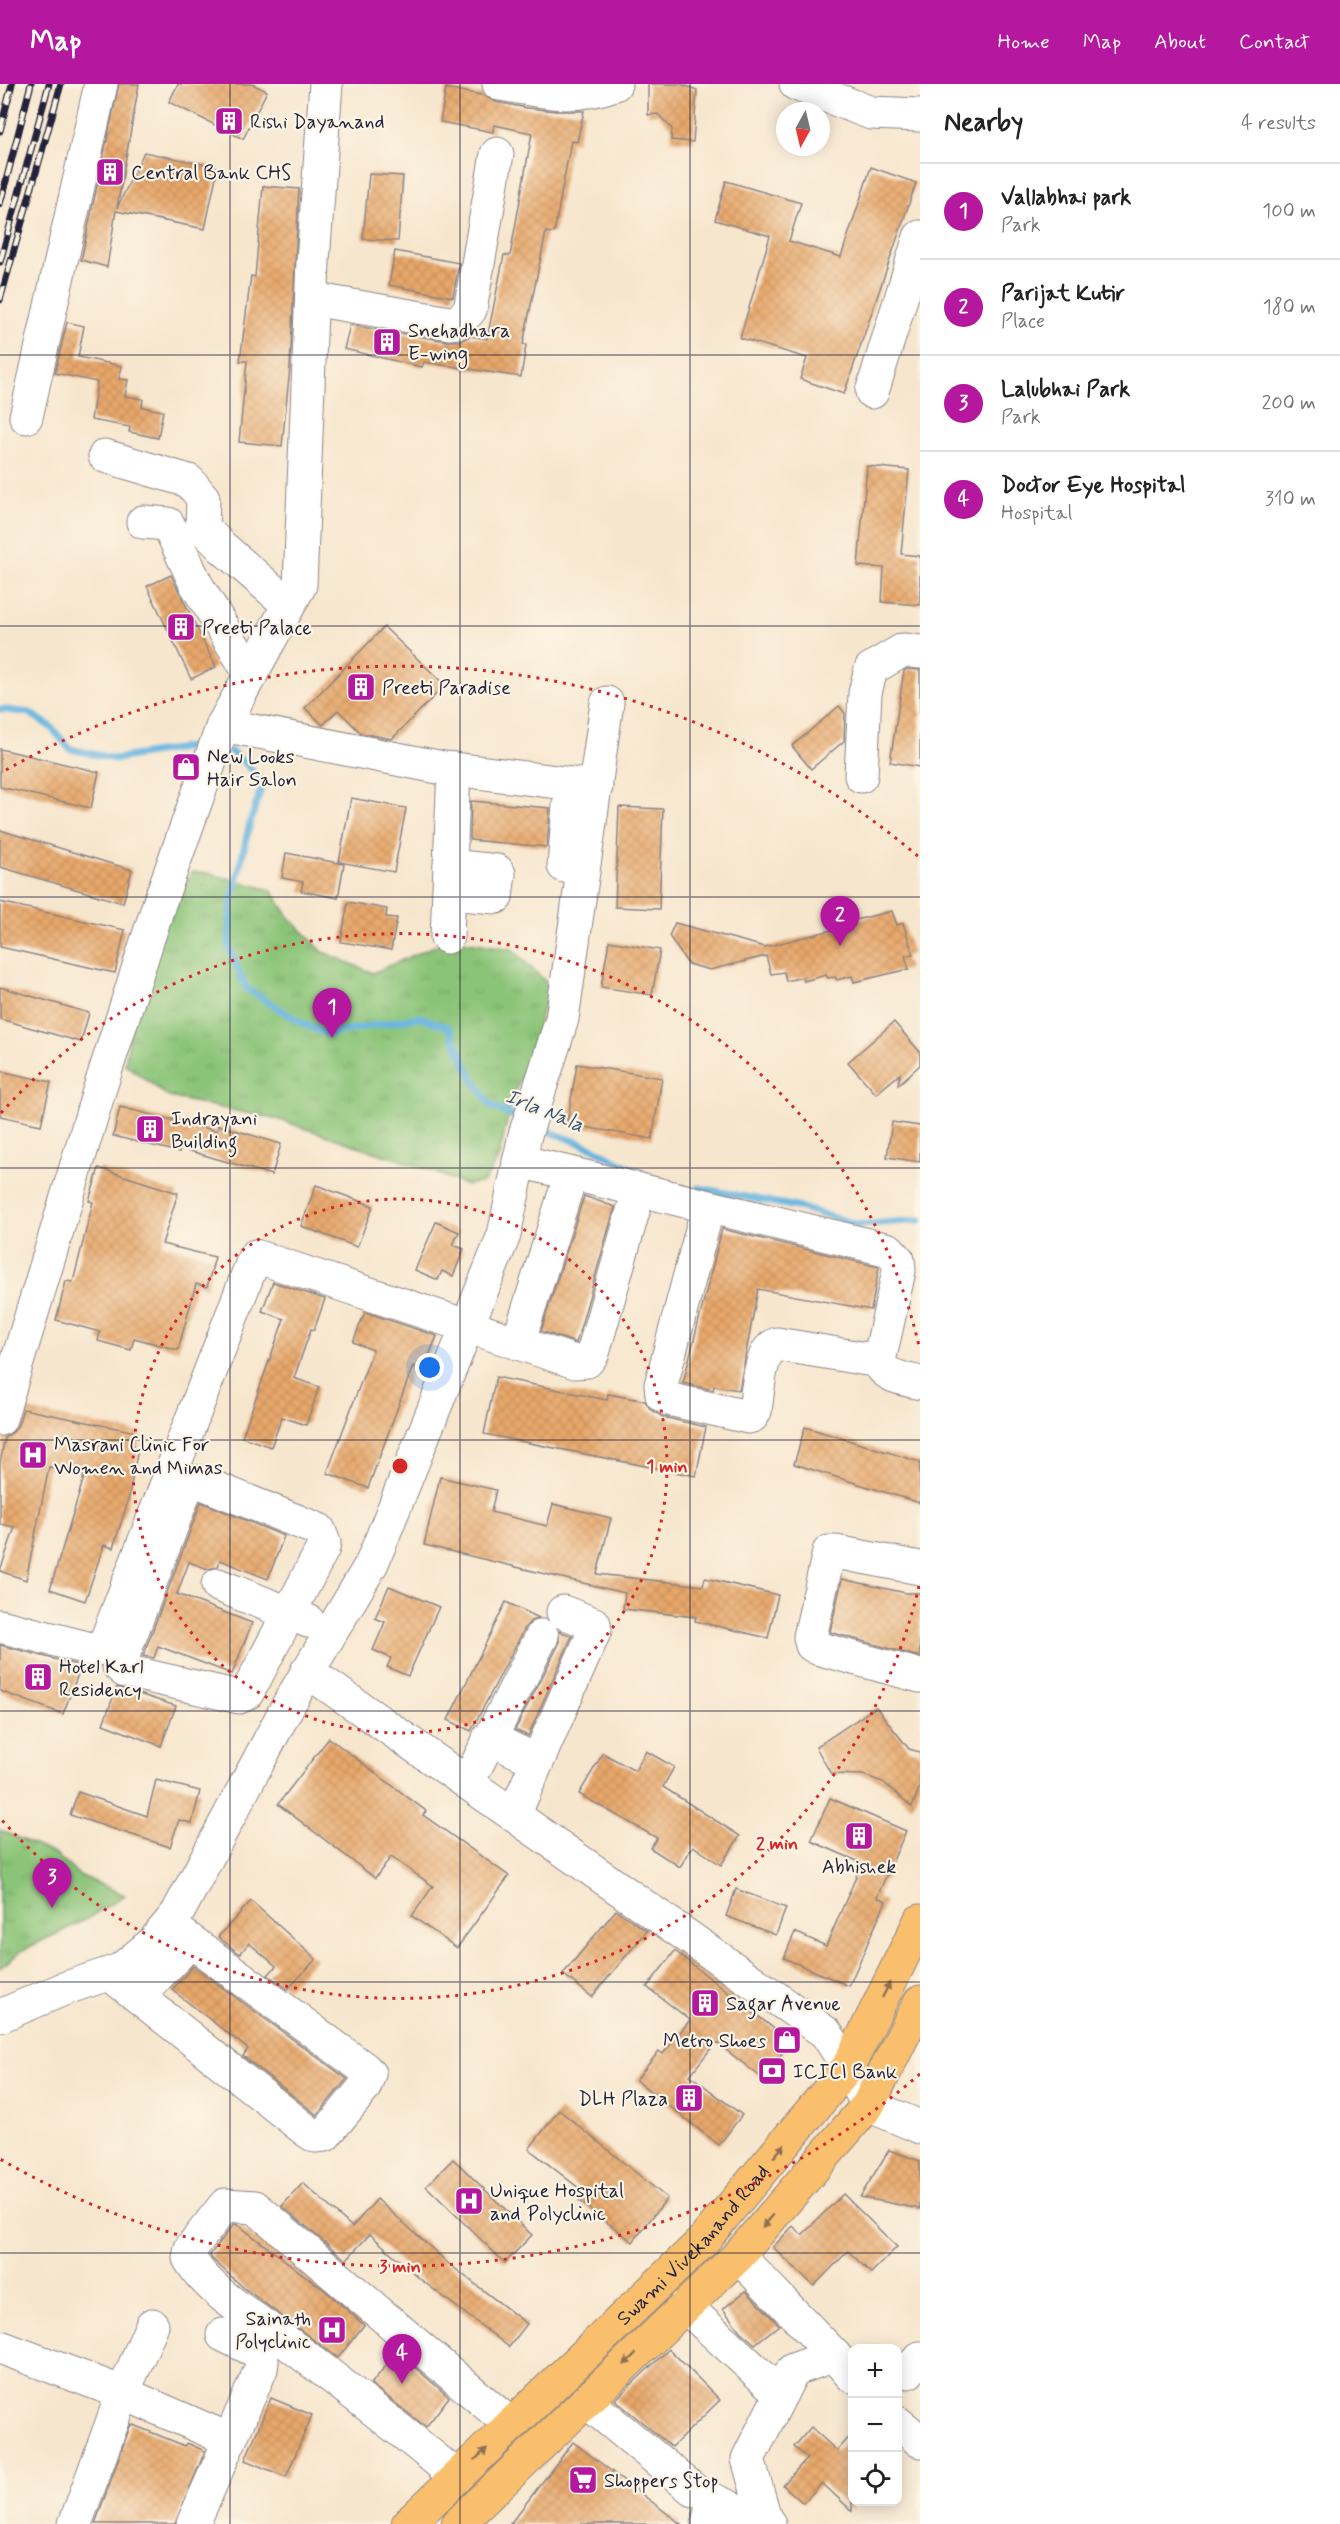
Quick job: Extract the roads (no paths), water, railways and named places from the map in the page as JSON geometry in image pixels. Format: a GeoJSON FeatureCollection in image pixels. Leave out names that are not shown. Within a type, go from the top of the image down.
{"type":"FeatureCollection","features":[{"type":"Feature","properties":{"kind":"main road","name":"Swami Vivekanand Road"},"geometry":{"type":"LineString","coordinates":[[408,2524],[702,2242],[848,2067],[920,1921]]}},
{"type":"Feature","properties":{"kind":"main road","name":"Swami Vivekanand Road"},"geometry":{"type":"LineString","coordinates":[[458,2524],[738,2256],[868,2105],[920,2002]]}},
{"type":"Feature","properties":{"kind":"street"},"geometry":{"type":"LineString","coordinates":[[26,417],[101,84]]}},
{"type":"Feature","properties":{"kind":"street"},"geometry":{"type":"LineString","coordinates":[[0,1419],[12,1336],[100,1088],[159,904],[223,725],[300,585],[312,299],[326,84]]}},
{"type":"Feature","properties":{"kind":"street"},"geometry":{"type":"LineString","coordinates":[[499,84],[568,94],[600,90],[615,84]]}},
{"type":"Feature","properties":{"kind":"street"},"geometry":{"type":"LineString","coordinates":[[796,84],[871,113],[920,115]]}},
{"type":"Feature","properties":{"kind":"street"},"geometry":{"type":"LineString","coordinates":[[312,299],[450,323],[464,319],[470,310],[496,154]]}},
{"type":"Feature","properties":{"kind":"street"},"geometry":{"type":"LineString","coordinates":[[872,392],[920,237]]}},
{"type":"Feature","properties":{"kind":"street"},"geometry":{"type":"LineString","coordinates":[[105,456],[189,481],[202,498],[202,526],[222,547],[289,605]]}},
{"type":"Feature","properties":{"kind":"street"},"geometry":{"type":"LineString","coordinates":[[142,522],[168,524],[196,584],[251,675]]}},
{"type":"Feature","properties":{"kind":"street"},"geometry":{"type":"LineString","coordinates":[[861,776],[865,693],[871,669],[903,650],[920,652]]}},
{"type":"Feature","properties":{"kind":"street"},"geometry":{"type":"LineString","coordinates":[[139,1973],[315,2136],[325,2135],[364,2088],[369,2074],[364,2068],[180,1934],[177,1914],[291,1700],[372,1563],[504,1234],[522,1148],[544,1071],[562,1020],[565,929],[575,822],[596,787],[607,703]]}},
{"type":"Feature","properties":{"kind":"street"},"geometry":{"type":"LineString","coordinates":[[223,725],[454,769],[596,787]]}},
{"type":"Feature","properties":{"kind":"street"},"geometry":{"type":"LineString","coordinates":[[447,937],[454,769]]}},
{"type":"Feature","properties":{"kind":"street"},"geometry":{"type":"LineString","coordinates":[[522,1148],[571,1174],[889,1250],[894,1254],[899,1271],[879,1361],[880,1367],[889,1374],[920,1383]]}},
{"type":"Feature","properties":{"kind":"street"},"geometry":{"type":"LineString","coordinates":[[518,1343],[571,1174]]}},
{"type":"Feature","properties":{"kind":"street"},"geometry":{"type":"LineString","coordinates":[[151,1551],[186,1488],[195,1481],[319,1530],[324,1543],[323,1548],[252,1684],[243,1695],[234,1697],[125,1671],[119,1666],[124,1622],[255,1256],[581,1363],[591,1358],[639,1190]]}},
{"type":"Feature","properties":{"kind":"street"},"geometry":{"type":"LineString","coordinates":[[708,1207],[661,1385],[662,1395],[668,1399],[748,1417],[755,1411],[764,1356],[771,1346],[777,1344],[879,1361]]}},
{"type":"Feature","properties":{"kind":"street"},"geometry":{"type":"LineString","coordinates":[[920,1568],[836,1551],[829,1552],[810,1641],[817,1648],[920,1676]]}},
{"type":"Feature","properties":{"kind":"street"},"geometry":{"type":"LineString","coordinates":[[218,1585],[331,1631]]}},
{"type":"Feature","properties":{"kind":"street"},"geometry":{"type":"LineString","coordinates":[[0,1626],[97,1649],[124,1622]]}},
{"type":"Feature","properties":{"kind":"street"},"geometry":{"type":"LineString","coordinates":[[468,1782],[489,1738],[552,1624],[594,1624],[595,1630],[514,1815]]}},
{"type":"Feature","properties":{"kind":"street"},"geometry":{"type":"LineString","coordinates":[[308,1671],[826,2033],[848,2067],[868,2105],[920,2127]]}},
{"type":"Feature","properties":{"kind":"street"},"geometry":{"type":"LineString","coordinates":[[252,1684],[291,1700]]}},
{"type":"Feature","properties":{"kind":"street"},"geometry":{"type":"LineString","coordinates":[[489,1738],[537,1761]]}},
{"type":"Feature","properties":{"kind":"street"},"geometry":{"type":"LineString","coordinates":[[0,2016],[66,1988],[139,1973],[180,1934]]}},
{"type":"Feature","properties":{"kind":"street"},"geometry":{"type":"LineString","coordinates":[[457,2477],[388,2420],[222,2293],[195,2269],[189,2258],[191,2248],[225,2205],[255,2207],[511,2426]]}},
{"type":"Feature","properties":{"kind":"street"},"geometry":{"type":"LineString","coordinates":[[738,2256],[843,2366]]}},
{"type":"Feature","properties":{"kind":"street"},"geometry":{"type":"LineString","coordinates":[[685,2306],[781,2394]]}},
{"type":"Feature","properties":{"kind":"street"},"geometry":{"type":"LineString","coordinates":[[75,2524],[123,2393],[152,2325]]}},
{"type":"Feature","properties":{"kind":"street"},"geometry":{"type":"LineString","coordinates":[[193,2524],[261,2369],[262,2361],[258,2352],[223,2335]]}},
{"type":"Feature","properties":{"kind":"street"},"geometry":{"type":"LineString","coordinates":[[0,2347],[123,2393],[230,2440]]}},
{"type":"Feature","properties":{"kind":"street"},"geometry":{"type":"LineString","coordinates":[[767,2523],[748,2459],[793,2370],[843,2366]]}},
{"type":"Feature","properties":{"kind":"street"},"geometry":{"type":"LineString","coordinates":[[586,2401],[694,2490]]}},
{"type":"Feature","properties":{"kind":"street"},"geometry":{"type":"LineString","coordinates":[[902,2427],[920,2441]]}},
{"type":"Feature","properties":{"kind":"street"},"geometry":{"type":"LineString","coordinates":[[708,2524],[713,2500],[767,2523]]}},
{"type":"Feature","properties":{"kind":"waterway","name":"Irla Nala"},"geometry":{"type":"LineString","coordinates":[[0,709],[30,713],[51,727],[70,749],[115,759],[201,745]]}},
{"type":"Feature","properties":{"kind":"waterway","name":"Irla Nala"},"geometry":{"type":"LineString","coordinates":[[231,752],[245,763],[263,783],[250,823],[231,903],[229,948],[246,988],[302,1023],[327,1034],[420,1017],[449,1028],[472,1077],[491,1106],[520,1119]]}},
{"type":"Feature","properties":{"kind":"waterway","name":"Irla Nala"},"geometry":{"type":"LineString","coordinates":[[535,1126],[593,1148],[645,1176]]}},
{"type":"Feature","properties":{"kind":"waterway","name":"Irla Nala"},"geometry":{"type":"LineString","coordinates":[[699,1188],[802,1208],[858,1225],[920,1220]]}},
{"type":"Feature","properties":{"kind":"railway"},"geometry":{"type":"LineString","coordinates":[[0,131],[12,84]]}},
{"type":"Feature","properties":{"kind":"railway"},"geometry":{"type":"LineString","coordinates":[[0,204],[31,84]]}},
{"type":"Feature","properties":{"kind":"railway"},"geometry":{"type":"LineString","coordinates":[[0,262],[49,84]]}},
{"type":"Feature","properties":{"kind":"railway"},"geometry":{"type":"LineString","coordinates":[[0,300],[61,84]]}},
{"type":"Feature","properties":{"kind":"place","name":"Rishi Dayanand"},"geometry":{"type":"Point","coordinates":[229,121]}},
{"type":"Feature","properties":{"kind":"place","name":"Central Bank CHS"},"geometry":{"type":"Point","coordinates":[110,172]}},
{"type":"Feature","properties":{"kind":"place","name":"Snehadhara E-wing"},"geometry":{"type":"Point","coordinates":[387,342]}},
{"type":"Feature","properties":{"kind":"place","name":"Preeti Palace"},"geometry":{"type":"Point","coordinates":[181,627]}},
{"type":"Feature","properties":{"kind":"place","name":"Preeti Paradise"},"geometry":{"type":"Point","coordinates":[361,687]}},
{"type":"Feature","properties":{"kind":"place","name":"New Looks Hair Salon"},"geometry":{"type":"Point","coordinates":[186,767]}},
{"type":"Feature","properties":{"kind":"place","name":"Parijat Kutir"},"geometry":{"type":"Point","coordinates":[840,946]}},
{"type":"Feature","properties":{"kind":"place","name":"Vallabhai park"},"geometry":{"type":"Point","coordinates":[332,1038]}},
{"type":"Feature","properties":{"kind":"place","name":"Indrayani Building"},"geometry":{"type":"Point","coordinates":[150,1129]}},
{"type":"Feature","properties":{"kind":"place","name":"Masrani Clinic For Women and Mimas"},"geometry":{"type":"Point","coordinates":[33,1455]}},
{"type":"Feature","properties":{"kind":"place","name":"Hotel Karl Residency"},"geometry":{"type":"Point","coordinates":[38,1677]}},
{"type":"Feature","properties":{"kind":"place","name":"Abhishek"},"geometry":{"type":"Point","coordinates":[859,1836]}},
{"type":"Feature","properties":{"kind":"place","name":"Lalubhai Park"},"geometry":{"type":"Point","coordinates":[52,1908]}},
{"type":"Feature","properties":{"kind":"place","name":"Sagar Avenue"},"geometry":{"type":"Point","coordinates":[705,2003]}},
{"type":"Feature","properties":{"kind":"place","name":"Metro Shoes"},"geometry":{"type":"Point","coordinates":[787,2040]}},
{"type":"Feature","properties":{"kind":"place","name":"ICICI Bank"},"geometry":{"type":"Point","coordinates":[772,2071]}},
{"type":"Feature","properties":{"kind":"place","name":"DLH Plaza"},"geometry":{"type":"Point","coordinates":[689,2098]}},
{"type":"Feature","properties":{"kind":"place","name":"Unique Hospital and Polyclinic"},"geometry":{"type":"Point","coordinates":[469,2201]}},
{"type":"Feature","properties":{"kind":"place","name":"Sainath Polyclinic"},"geometry":{"type":"Point","coordinates":[332,2330]}},
{"type":"Feature","properties":{"kind":"place","name":"Doctor Eye Hospital"},"geometry":{"type":"Point","coordinates":[402,2384]}},
{"type":"Feature","properties":{"kind":"place","name":"Shoppers Stop"},"geometry":{"type":"Point","coordinates":[583,2480]}}]}
